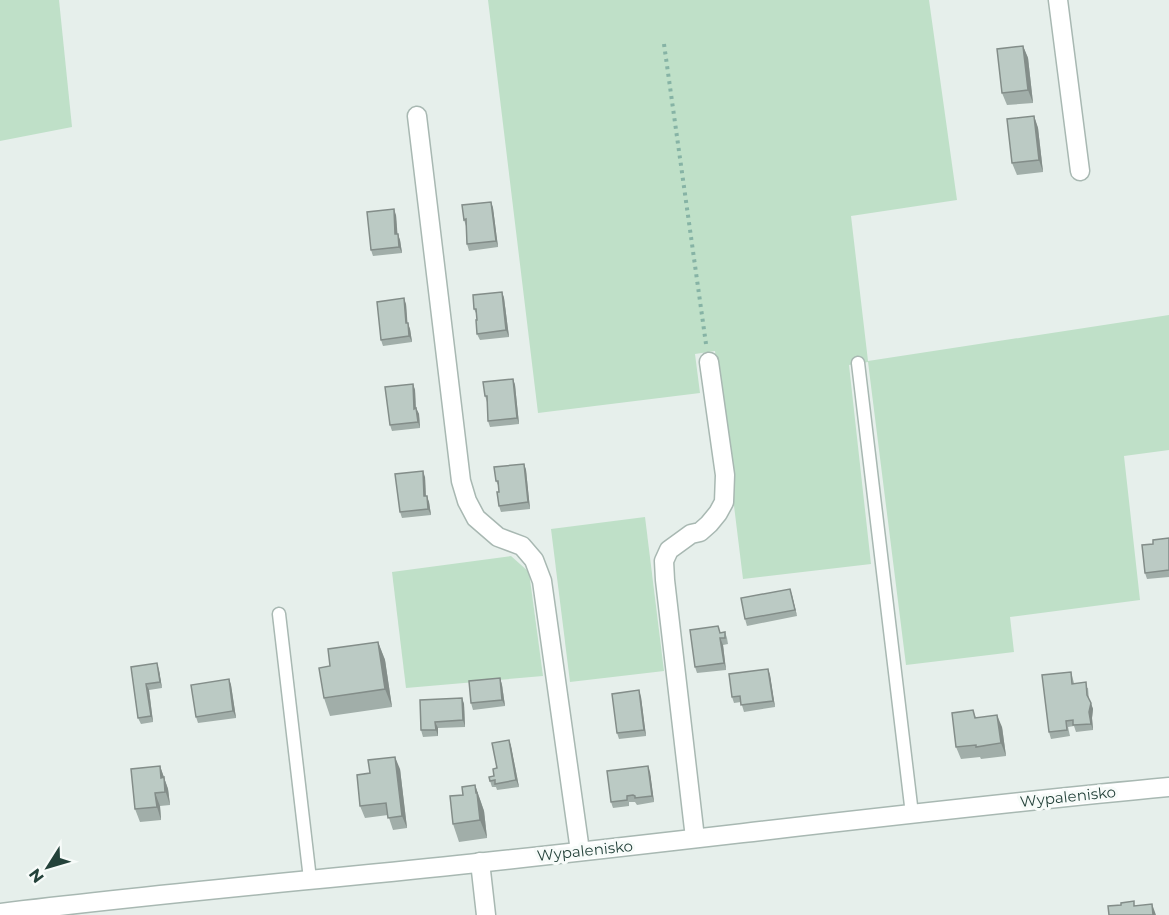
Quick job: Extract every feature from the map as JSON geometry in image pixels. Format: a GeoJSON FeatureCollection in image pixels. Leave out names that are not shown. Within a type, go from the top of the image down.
{"type":"FeatureCollection","features":[{"type":"Feature","properties":{"kind":"street"},"geometry":{"type":"LineString","coordinates":[[1058,0],[1080,171]]}},
{"type":"Feature","properties":{"kind":"street"},"geometry":{"type":"LineString","coordinates":[[417,116],[461,481],[467,501],[476,518],[498,537],[522,546],[534,560],[542,581],[580,851]]}},
{"type":"Feature","properties":{"kind":"street"},"geometry":{"type":"LineString","coordinates":[[695,838],[664,561],[669,550],[709,524],[724,502],[725,476],[709,362]]}},
{"type":"Feature","properties":{"kind":"street","name":"Wypalenisko"},"geometry":{"type":"LineString","coordinates":[[0,913],[1066,796],[1169,787]]}},
{"type":"Feature","properties":{"kind":"street"},"geometry":{"type":"LineString","coordinates":[[480,862],[486,915]]}},
{"type":"Feature","properties":{"kind":"lane"},"geometry":{"type":"LineString","coordinates":[[858,363],[912,814]]}},
{"type":"Feature","properties":{"kind":"lane"},"geometry":{"type":"LineString","coordinates":[[279,614],[310,879]]}},
{"type":"Feature","properties":{"kind":"path"},"geometry":{"type":"LineString","coordinates":[[664,45],[709,362]]}},
{"type":"Feature","properties":{"kind":"green space"},"geometry":{"type":"Polygon","coordinates":[[[0,0],[59,0],[72,127],[0,141],[0,0]]]}},
{"type":"Feature","properties":{"kind":"green space"},"geometry":{"type":"Polygon","coordinates":[[[488,0],[929,0],[957,200],[851,216],[868,361],[1169,315],[1169,450],[1124,456],[1140,600],[1010,617],[1014,652],[906,665],[868,362],[849,365],[871,564],[743,579],[715,351],[695,354],[700,393],[538,413],[488,0]]]}},
{"type":"Feature","properties":{"kind":"green space"},"geometry":{"type":"Polygon","coordinates":[[[645,517],[664,671],[570,682],[551,529],[645,517]]]}},
{"type":"Feature","properties":{"kind":"green space"},"geometry":{"type":"Polygon","coordinates":[[[511,556],[529,572],[543,676],[406,688],[392,572],[511,556]]]}},
{"type":"Feature","properties":{"kind":"building"},"geometry":{"type":"Polygon","coordinates":[[[1023,46],[1028,90],[1002,93],[997,49],[1023,46]]]}},
{"type":"Feature","properties":{"kind":"building"},"geometry":{"type":"Polygon","coordinates":[[[1034,116],[1039,160],[1012,163],[1007,119],[1034,116]]]}},
{"type":"Feature","properties":{"kind":"building"},"geometry":{"type":"Polygon","coordinates":[[[491,202],[496,241],[467,244],[466,219],[464,220],[462,205],[491,202]]]}},
{"type":"Feature","properties":{"kind":"building"},"geometry":{"type":"Polygon","coordinates":[[[394,209],[395,234],[398,234],[399,247],[371,250],[367,212],[394,209]]]}},
{"type":"Feature","properties":{"kind":"building"},"geometry":{"type":"Polygon","coordinates":[[[502,292],[506,330],[477,334],[473,295],[502,292]]]}},
{"type":"Feature","properties":{"kind":"building"},"geometry":{"type":"Polygon","coordinates":[[[404,298],[409,336],[381,340],[377,302],[404,298]]]}},
{"type":"Feature","properties":{"kind":"building"},"geometry":{"type":"Polygon","coordinates":[[[513,379],[517,418],[488,421],[487,396],[485,396],[483,382],[513,379]]]}},
{"type":"Feature","properties":{"kind":"building"},"geometry":{"type":"Polygon","coordinates":[[[413,384],[414,409],[416,408],[418,422],[390,425],[385,387],[413,384]]]}},
{"type":"Feature","properties":{"kind":"building"},"geometry":{"type":"Polygon","coordinates":[[[524,464],[528,502],[499,506],[498,481],[496,481],[494,467],[524,464]]]}},
{"type":"Feature","properties":{"kind":"building"},"geometry":{"type":"Polygon","coordinates":[[[423,471],[424,496],[427,496],[428,509],[400,512],[395,474],[423,471]]]}},
{"type":"Feature","properties":{"kind":"building"},"geometry":{"type":"Polygon","coordinates":[[[1169,538],[1169,570],[1145,573],[1142,545],[1153,544],[1153,540],[1169,538]]]}},
{"type":"Feature","properties":{"kind":"building"},"geometry":{"type":"Polygon","coordinates":[[[790,589],[795,610],[745,619],[741,598],[790,589]]]}},
{"type":"Feature","properties":{"kind":"building"},"geometry":{"type":"Polygon","coordinates":[[[718,626],[720,633],[725,632],[725,638],[720,638],[724,663],[695,667],[690,630],[718,626]]]}},
{"type":"Feature","properties":{"kind":"building"},"geometry":{"type":"Polygon","coordinates":[[[378,642],[385,689],[324,698],[319,668],[330,666],[328,649],[378,642]]]}},
{"type":"Feature","properties":{"kind":"building"},"geometry":{"type":"Polygon","coordinates":[[[157,663],[160,682],[146,684],[151,716],[138,718],[131,667],[157,663]]]}},
{"type":"Feature","properties":{"kind":"building"},"geometry":{"type":"Polygon","coordinates":[[[768,669],[773,701],[741,705],[740,696],[732,697],[729,674],[768,669]]]}},
{"type":"Feature","properties":{"kind":"building"},"geometry":{"type":"Polygon","coordinates":[[[1071,672],[1072,684],[1086,682],[1087,695],[1091,703],[1089,712],[1091,724],[1073,725],[1073,720],[1066,721],[1067,730],[1049,732],[1042,675],[1071,672]]]}},
{"type":"Feature","properties":{"kind":"building"},"geometry":{"type":"Polygon","coordinates":[[[500,678],[502,700],[471,703],[469,681],[500,678]]]}},
{"type":"Feature","properties":{"kind":"building"},"geometry":{"type":"Polygon","coordinates":[[[229,679],[233,711],[196,717],[191,685],[229,679]]]}},
{"type":"Feature","properties":{"kind":"building"},"geometry":{"type":"Polygon","coordinates":[[[639,690],[644,730],[617,733],[612,694],[639,690]]]}},
{"type":"Feature","properties":{"kind":"building"},"geometry":{"type":"Polygon","coordinates":[[[462,698],[463,720],[435,722],[436,730],[421,730],[420,700],[462,698]]]}},
{"type":"Feature","properties":{"kind":"building"},"geometry":{"type":"Polygon","coordinates":[[[973,710],[975,718],[997,715],[1001,743],[956,747],[952,713],[973,710]]]}},
{"type":"Feature","properties":{"kind":"building"},"geometry":{"type":"Polygon","coordinates":[[[509,740],[516,780],[495,784],[495,780],[490,781],[489,777],[494,776],[493,769],[497,768],[492,743],[509,740]]]}},
{"type":"Feature","properties":{"kind":"building"},"geometry":{"type":"Polygon","coordinates":[[[395,757],[402,816],[388,818],[386,803],[360,806],[357,775],[370,773],[368,760],[395,757]]]}},
{"type":"Feature","properties":{"kind":"building"},"geometry":{"type":"Polygon","coordinates":[[[160,766],[161,778],[164,777],[165,792],[155,793],[157,807],[135,809],[131,769],[160,766]]]}},
{"type":"Feature","properties":{"kind":"building"},"geometry":{"type":"Polygon","coordinates":[[[648,766],[652,796],[635,798],[633,795],[627,796],[627,800],[611,802],[607,771],[648,766]]]}},
{"type":"Feature","properties":{"kind":"building"},"geometry":{"type":"Polygon","coordinates":[[[475,785],[480,820],[453,824],[450,796],[463,795],[462,787],[475,785]]]}},
{"type":"Feature","properties":{"kind":"building"},"geometry":{"type":"Polygon","coordinates":[[[1134,901],[1134,906],[1152,904],[1153,915],[1109,915],[1108,906],[1134,901]]]}}]}
